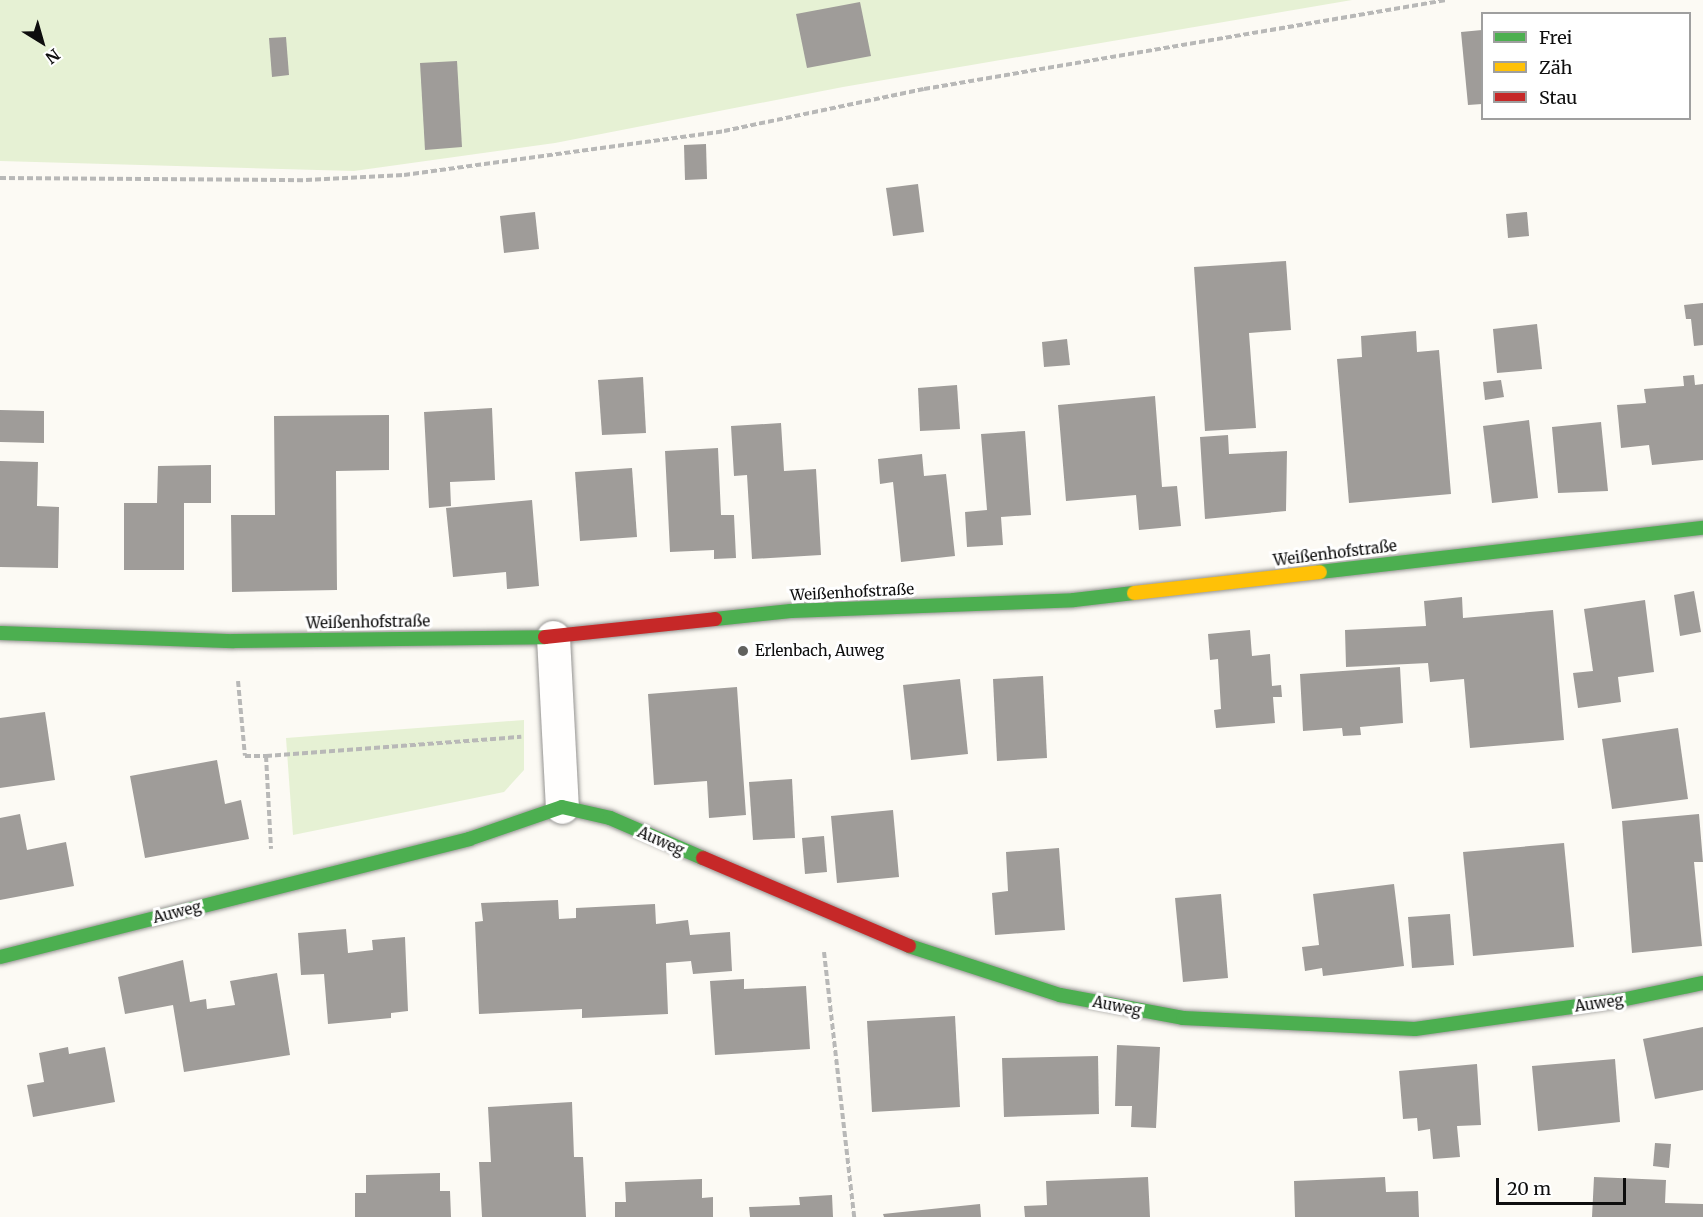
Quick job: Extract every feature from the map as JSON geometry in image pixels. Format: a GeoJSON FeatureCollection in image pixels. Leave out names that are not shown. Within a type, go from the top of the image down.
{"type":"FeatureCollection","features":[{"type":"Feature","properties":{"kind":"street","name":"Weißenhofstraße"},"geometry":{"type":"LineString","coordinates":[[0,633],[234,641],[553,637],[791,611],[1074,600],[1703,528]]}},
{"type":"Feature","properties":{"kind":"street"},"geometry":{"type":"LineString","coordinates":[[553,637],[561,807]]}},
{"type":"Feature","properties":{"kind":"street","name":"Auweg"},"geometry":{"type":"LineString","coordinates":[[0,957],[468,839],[561,807],[610,818],[904,944],[1060,995],[1183,1018],[1415,1029],[1621,1000],[1703,983]]}},
{"type":"Feature","properties":{"kind":"path"},"geometry":{"type":"LineString","coordinates":[[0,178],[306,180],[428,172],[724,130],[924,89],[1447,0]]}},
{"type":"Feature","properties":{"kind":"path"},"geometry":{"type":"LineString","coordinates":[[234,641],[245,756],[558,734]]}},
{"type":"Feature","properties":{"kind":"path"},"geometry":{"type":"LineString","coordinates":[[266,756],[273,888]]}},
{"type":"Feature","properties":{"kind":"path"},"geometry":{"type":"LineString","coordinates":[[819,909],[854,1217]]}},
{"type":"Feature","properties":{"kind":"green space"},"geometry":{"type":"Polygon","coordinates":[[[0,0],[1352,0],[843,87],[555,143],[354,171],[0,161],[0,0]]]}},
{"type":"Feature","properties":{"kind":"green space"},"geometry":{"type":"Polygon","coordinates":[[[524,720],[524,770],[504,792],[293,835],[286,738],[524,720]]]}},
{"type":"Feature","properties":{"kind":"building"},"geometry":{"type":"Polygon","coordinates":[[[860,2],[871,56],[807,68],[796,14],[860,2]]]}},
{"type":"Feature","properties":{"kind":"building"},"geometry":{"type":"Polygon","coordinates":[[[1481,30],[1481,104],[1468,105],[1461,32],[1481,30]]]}},
{"type":"Feature","properties":{"kind":"building"},"geometry":{"type":"Polygon","coordinates":[[[286,37],[289,75],[272,77],[269,38],[286,37]]]}},
{"type":"Feature","properties":{"kind":"building"},"geometry":{"type":"Polygon","coordinates":[[[457,61],[462,147],[425,150],[420,63],[457,61]]]}},
{"type":"Feature","properties":{"kind":"building"},"geometry":{"type":"Polygon","coordinates":[[[706,144],[707,179],[685,180],[684,145],[706,144]]]}},
{"type":"Feature","properties":{"kind":"building"},"geometry":{"type":"Polygon","coordinates":[[[918,184],[924,232],[893,236],[886,188],[918,184]]]}},
{"type":"Feature","properties":{"kind":"building"},"geometry":{"type":"Polygon","coordinates":[[[535,212],[539,249],[504,253],[500,216],[535,212]]]}},
{"type":"Feature","properties":{"kind":"building"},"geometry":{"type":"Polygon","coordinates":[[[1527,212],[1529,236],[1508,238],[1506,214],[1527,212]]]}},
{"type":"Feature","properties":{"kind":"building"},"geometry":{"type":"Polygon","coordinates":[[[1286,261],[1291,330],[1249,333],[1256,428],[1205,431],[1194,267],[1286,261]]]}},
{"type":"Feature","properties":{"kind":"building"},"geometry":{"type":"Polygon","coordinates":[[[1703,303],[1703,345],[1694,346],[1691,319],[1686,319],[1684,305],[1703,303]]]}},
{"type":"Feature","properties":{"kind":"building"},"geometry":{"type":"Polygon","coordinates":[[[1537,324],[1542,369],[1497,373],[1493,329],[1537,324]]]}},
{"type":"Feature","properties":{"kind":"building"},"geometry":{"type":"Polygon","coordinates":[[[1416,331],[1417,352],[1439,350],[1451,494],[1349,503],[1337,359],[1362,357],[1361,336],[1416,331]]]}},
{"type":"Feature","properties":{"kind":"building"},"geometry":{"type":"Polygon","coordinates":[[[1067,339],[1070,365],[1044,367],[1042,342],[1067,339]]]}},
{"type":"Feature","properties":{"kind":"building"},"geometry":{"type":"Polygon","coordinates":[[[1694,375],[1695,385],[1703,384],[1703,460],[1652,465],[1649,445],[1621,448],[1617,405],[1646,403],[1644,389],[1684,386],[1683,376],[1694,375]]]}},
{"type":"Feature","properties":{"kind":"building"},"geometry":{"type":"Polygon","coordinates":[[[643,377],[646,433],[602,435],[598,380],[643,377]]]}},
{"type":"Feature","properties":{"kind":"building"},"geometry":{"type":"Polygon","coordinates":[[[1501,380],[1504,397],[1485,400],[1483,382],[1501,380]]]}},
{"type":"Feature","properties":{"kind":"building"},"geometry":{"type":"Polygon","coordinates":[[[957,385],[960,429],[920,431],[918,388],[957,385]]]}},
{"type":"Feature","properties":{"kind":"building"},"geometry":{"type":"Polygon","coordinates":[[[1155,396],[1162,487],[1177,486],[1181,526],[1139,530],[1136,495],[1066,501],[1058,405],[1155,396]]]}},
{"type":"Feature","properties":{"kind":"building"},"geometry":{"type":"Polygon","coordinates":[[[492,408],[495,480],[450,482],[451,506],[429,508],[424,412],[492,408]]]}},
{"type":"Feature","properties":{"kind":"building"},"geometry":{"type":"Polygon","coordinates":[[[0,410],[44,411],[44,443],[0,442],[0,410]]]}},
{"type":"Feature","properties":{"kind":"building"},"geometry":{"type":"Polygon","coordinates":[[[389,415],[389,470],[336,471],[337,590],[232,592],[231,515],[275,515],[274,416],[389,415]]]}},
{"type":"Feature","properties":{"kind":"building"},"geometry":{"type":"Polygon","coordinates":[[[1529,420],[1538,498],[1492,503],[1483,426],[1529,420]]]}},
{"type":"Feature","properties":{"kind":"building"},"geometry":{"type":"Polygon","coordinates":[[[1601,422],[1608,491],[1558,493],[1552,427],[1601,422]]]}},
{"type":"Feature","properties":{"kind":"building"},"geometry":{"type":"Polygon","coordinates":[[[781,423],[784,471],[816,469],[821,555],[752,559],[747,475],[734,476],[731,426],[781,423]]]}},
{"type":"Feature","properties":{"kind":"building"},"geometry":{"type":"Polygon","coordinates":[[[1025,431],[1031,515],[1001,517],[1003,545],[967,547],[965,512],[987,510],[981,434],[1025,431]]]}},
{"type":"Feature","properties":{"kind":"building"},"geometry":{"type":"Polygon","coordinates":[[[1228,435],[1229,454],[1287,451],[1286,511],[1205,519],[1200,437],[1228,435]]]}},
{"type":"Feature","properties":{"kind":"building"},"geometry":{"type":"Polygon","coordinates":[[[718,448],[721,515],[734,515],[736,558],[714,559],[714,550],[670,552],[665,451],[718,448]]]}},
{"type":"Feature","properties":{"kind":"building"},"geometry":{"type":"Polygon","coordinates":[[[922,454],[924,476],[946,474],[955,556],[901,562],[893,482],[880,484],[878,459],[922,454]]]}},
{"type":"Feature","properties":{"kind":"building"},"geometry":{"type":"Polygon","coordinates":[[[0,461],[38,462],[37,506],[59,507],[58,568],[0,567],[0,461]]]}},
{"type":"Feature","properties":{"kind":"building"},"geometry":{"type":"Polygon","coordinates":[[[211,465],[211,503],[184,503],[184,570],[124,570],[124,503],[157,503],[158,466],[211,465]]]}},
{"type":"Feature","properties":{"kind":"building"},"geometry":{"type":"Polygon","coordinates":[[[632,468],[637,537],[580,541],[575,472],[632,468]]]}},
{"type":"Feature","properties":{"kind":"building"},"geometry":{"type":"Polygon","coordinates":[[[532,500],[539,586],[507,589],[506,572],[453,577],[446,508],[532,500]]]}},
{"type":"Feature","properties":{"kind":"building"},"geometry":{"type":"Polygon","coordinates":[[[1694,591],[1701,632],[1680,636],[1674,595],[1694,591]]]}},
{"type":"Feature","properties":{"kind":"building"},"geometry":{"type":"Polygon","coordinates":[[[1462,597],[1463,618],[1553,610],[1564,740],[1470,748],[1464,679],[1430,682],[1428,663],[1346,667],[1345,630],[1426,626],[1424,601],[1462,597]]]}},
{"type":"Feature","properties":{"kind":"building"},"geometry":{"type":"Polygon","coordinates":[[[1645,600],[1654,672],[1618,677],[1621,702],[1578,708],[1573,673],[1593,671],[1584,609],[1645,600]]]}},
{"type":"Feature","properties":{"kind":"building"},"geometry":{"type":"Polygon","coordinates":[[[1250,630],[1252,656],[1270,654],[1272,686],[1281,685],[1282,697],[1273,697],[1275,723],[1216,728],[1214,710],[1221,709],[1218,659],[1210,660],[1208,634],[1250,630]]]}},
{"type":"Feature","properties":{"kind":"building"},"geometry":{"type":"Polygon","coordinates":[[[1400,667],[1403,723],[1360,727],[1361,735],[1343,736],[1342,728],[1303,731],[1300,674],[1400,667]]]}},
{"type":"Feature","properties":{"kind":"building"},"geometry":{"type":"Polygon","coordinates":[[[1043,676],[1047,758],[997,761],[993,679],[1043,676]]]}},
{"type":"Feature","properties":{"kind":"building"},"geometry":{"type":"Polygon","coordinates":[[[960,679],[968,754],[911,760],[903,685],[960,679]]]}},
{"type":"Feature","properties":{"kind":"building"},"geometry":{"type":"Polygon","coordinates":[[[737,687],[746,815],[709,818],[707,781],[654,785],[648,694],[737,687]]]}},
{"type":"Feature","properties":{"kind":"building"},"geometry":{"type":"Polygon","coordinates":[[[45,712],[55,780],[0,788],[0,718],[45,712]]]}},
{"type":"Feature","properties":{"kind":"building"},"geometry":{"type":"Polygon","coordinates":[[[1678,728],[1688,799],[1612,809],[1602,739],[1678,728]]]}},
{"type":"Feature","properties":{"kind":"building"},"geometry":{"type":"Polygon","coordinates":[[[217,760],[225,804],[241,800],[249,839],[145,858],[130,776],[217,760]]]}},
{"type":"Feature","properties":{"kind":"building"},"geometry":{"type":"Polygon","coordinates":[[[792,779],[795,838],[753,840],[749,782],[792,779]]]}},
{"type":"Feature","properties":{"kind":"building"},"geometry":{"type":"Polygon","coordinates":[[[893,810],[899,877],[837,883],[831,816],[893,810]]]}},
{"type":"Feature","properties":{"kind":"building"},"geometry":{"type":"Polygon","coordinates":[[[20,814],[27,850],[66,842],[74,886],[0,900],[0,818],[20,814]]]}},
{"type":"Feature","properties":{"kind":"building"},"geometry":{"type":"Polygon","coordinates":[[[1699,814],[1703,862],[1694,862],[1702,946],[1632,953],[1622,821],[1699,814]]]}},
{"type":"Feature","properties":{"kind":"building"},"geometry":{"type":"Polygon","coordinates":[[[824,836],[827,872],[805,874],[802,838],[824,836]]]}},
{"type":"Feature","properties":{"kind":"building"},"geometry":{"type":"Polygon","coordinates":[[[1564,843],[1574,947],[1473,956],[1463,852],[1564,843]]]}},
{"type":"Feature","properties":{"kind":"building"},"geometry":{"type":"Polygon","coordinates":[[[1059,848],[1065,930],[995,935],[992,893],[1008,891],[1006,852],[1059,848]]]}},
{"type":"Feature","properties":{"kind":"building"},"geometry":{"type":"Polygon","coordinates":[[[1394,884],[1404,966],[1323,976],[1322,968],[1305,971],[1302,947],[1319,945],[1313,894],[1394,884]]]}},
{"type":"Feature","properties":{"kind":"building"},"geometry":{"type":"Polygon","coordinates":[[[1221,894],[1228,978],[1183,982],[1175,898],[1221,894]]]}},
{"type":"Feature","properties":{"kind":"building"},"geometry":{"type":"Polygon","coordinates":[[[558,900],[559,919],[576,918],[576,908],[655,904],[656,924],[688,920],[690,935],[730,932],[732,971],[693,974],[691,961],[666,963],[668,1014],[582,1018],[582,1009],[479,1014],[475,922],[483,921],[481,903],[558,900]]]}},
{"type":"Feature","properties":{"kind":"building"},"geometry":{"type":"Polygon","coordinates":[[[1450,914],[1454,965],[1412,968],[1408,917],[1450,914]]]}},
{"type":"Feature","properties":{"kind":"building"},"geometry":{"type":"Polygon","coordinates":[[[346,929],[348,953],[373,950],[372,940],[405,937],[408,1011],[391,1013],[391,1018],[328,1024],[324,974],[301,975],[298,933],[346,929]]]}},
{"type":"Feature","properties":{"kind":"building"},"geometry":{"type":"Polygon","coordinates":[[[183,960],[190,1002],[206,999],[207,1009],[235,1005],[230,981],[277,973],[290,1055],[184,1072],[173,1005],[125,1014],[118,977],[183,960]]]}},
{"type":"Feature","properties":{"kind":"building"},"geometry":{"type":"Polygon","coordinates":[[[744,979],[744,989],[806,986],[810,1049],[715,1055],[710,981],[744,979]]]}},
{"type":"Feature","properties":{"kind":"building"},"geometry":{"type":"Polygon","coordinates":[[[955,1016],[960,1107],[872,1112],[867,1021],[955,1016]]]}},
{"type":"Feature","properties":{"kind":"building"},"geometry":{"type":"Polygon","coordinates":[[[1703,1027],[1703,1090],[1655,1099],[1643,1039],[1703,1027]]]}},
{"type":"Feature","properties":{"kind":"building"},"geometry":{"type":"Polygon","coordinates":[[[1117,1045],[1160,1047],[1156,1128],[1131,1127],[1132,1106],[1115,1106],[1117,1045]]]}},
{"type":"Feature","properties":{"kind":"building"},"geometry":{"type":"Polygon","coordinates":[[[68,1047],[69,1054],[105,1047],[115,1102],[33,1117],[27,1085],[44,1082],[39,1053],[68,1047]]]}},
{"type":"Feature","properties":{"kind":"building"},"geometry":{"type":"Polygon","coordinates":[[[1098,1056],[1099,1114],[1004,1117],[1002,1058],[1098,1056]]]}},
{"type":"Feature","properties":{"kind":"building"},"geometry":{"type":"Polygon","coordinates":[[[1615,1059],[1620,1122],[1538,1131],[1532,1066],[1615,1059]]]}},
{"type":"Feature","properties":{"kind":"building"},"geometry":{"type":"Polygon","coordinates":[[[1477,1064],[1481,1125],[1457,1126],[1460,1157],[1433,1159],[1430,1129],[1418,1131],[1417,1118],[1403,1119],[1399,1071],[1477,1064]]]}},
{"type":"Feature","properties":{"kind":"building"},"geometry":{"type":"Polygon","coordinates":[[[572,1102],[574,1157],[583,1157],[586,1217],[482,1217],[479,1162],[491,1162],[488,1107],[572,1102]]]}},
{"type":"Feature","properties":{"kind":"building"},"geometry":{"type":"Polygon","coordinates":[[[1655,1143],[1671,1144],[1669,1168],[1653,1166],[1655,1143]]]}},
{"type":"Feature","properties":{"kind":"building"},"geometry":{"type":"Polygon","coordinates":[[[440,1173],[440,1191],[450,1191],[451,1217],[355,1217],[355,1193],[366,1193],[366,1175],[440,1173]]]}},
{"type":"Feature","properties":{"kind":"building"},"geometry":{"type":"Polygon","coordinates":[[[1148,1177],[1150,1217],[1025,1217],[1024,1206],[1047,1205],[1046,1181],[1148,1177]]]}},
{"type":"Feature","properties":{"kind":"building"},"geometry":{"type":"Polygon","coordinates":[[[1385,1177],[1386,1192],[1418,1191],[1419,1217],[1295,1217],[1294,1181],[1385,1177]]]}},
{"type":"Feature","properties":{"kind":"building"},"geometry":{"type":"Polygon","coordinates":[[[1594,1177],[1666,1180],[1665,1203],[1703,1204],[1703,1217],[1592,1217],[1594,1177]]]}},
{"type":"Feature","properties":{"kind":"building"},"geometry":{"type":"Polygon","coordinates":[[[702,1179],[702,1198],[713,1197],[713,1217],[615,1217],[615,1202],[626,1202],[625,1182],[702,1179]]]}},
{"type":"Feature","properties":{"kind":"building"},"geometry":{"type":"Polygon","coordinates":[[[832,1195],[833,1217],[750,1217],[749,1207],[800,1205],[799,1197],[832,1195]]]}},
{"type":"Feature","properties":{"kind":"building"},"geometry":{"type":"Polygon","coordinates":[[[980,1204],[981,1217],[884,1217],[883,1214],[980,1204]]]}},
{"type":"Feature","properties":{"kind":"traffic: fast"},"geometry":{"type":"LineString","coordinates":[[1320,572],[1703,528]]}},
{"type":"Feature","properties":{"kind":"traffic: fast"},"geometry":{"type":"LineString","coordinates":[[715,619],[791,611],[1074,600],[1134,593]]}},
{"type":"Feature","properties":{"kind":"traffic: fast"},"geometry":{"type":"LineString","coordinates":[[0,633],[234,641],[545,637]]}},
{"type":"Feature","properties":{"kind":"traffic: fast"},"geometry":{"type":"LineString","coordinates":[[0,957],[469,839],[562,807],[610,818],[703,858]]}},
{"type":"Feature","properties":{"kind":"traffic: fast"},"geometry":{"type":"LineString","coordinates":[[909,946],[1060,995],[1183,1018],[1415,1029],[1621,1000],[1703,983]]}},
{"type":"Feature","properties":{"kind":"traffic: slow"},"geometry":{"type":"LineString","coordinates":[[1134,593],[1320,572]]}},
{"type":"Feature","properties":{"kind":"traffic: jam"},"geometry":{"type":"LineString","coordinates":[[545,637],[715,619]]}},
{"type":"Feature","properties":{"kind":"traffic: jam"},"geometry":{"type":"LineString","coordinates":[[703,858],[909,946]]}},
{"type":"Feature","properties":{"kind":"place","name":"Erlenbach, Auweg"},"geometry":{"type":"Point","coordinates":[743,651]}}]}
